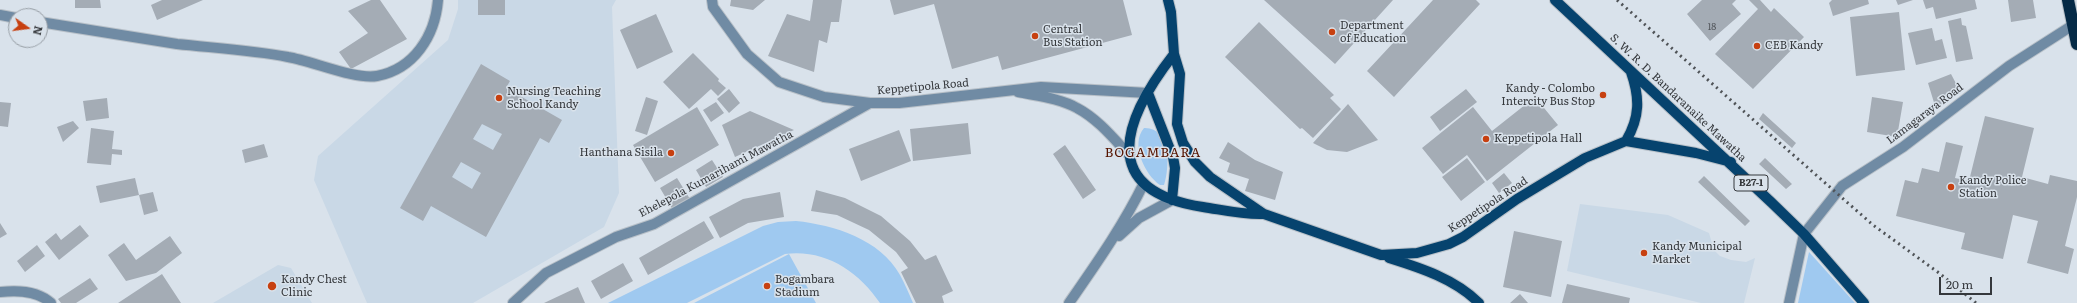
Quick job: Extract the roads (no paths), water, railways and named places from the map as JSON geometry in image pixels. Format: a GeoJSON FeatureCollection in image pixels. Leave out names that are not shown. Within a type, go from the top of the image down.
{"type":"FeatureCollection","features":[{"type":"Feature","properties":{"kind":"highway"},"geometry":{"type":"LineString","coordinates":[[2068,0],[2077,44]]}},
{"type":"Feature","properties":{"kind":"main road","name":"Keppetipola Road"},"geometry":{"type":"LineString","coordinates":[[1168,0],[1174,40],[1174,54],[1180,74],[1177,124],[1183,143],[1195,162],[1210,177],[1253,204],[1264,214],[1381,255],[1416,253],[1449,244],[1463,237],[1517,199],[1585,158],[1626,141]]}},
{"type":"Feature","properties":{"kind":"main road","name":"S. W. R. D. Bandaranaike Mawatha"},"geometry":{"type":"LineString","coordinates":[[1555,0],[1731,162],[1804,234],[1864,303]]}},
{"type":"Feature","properties":{"kind":"main road"},"geometry":{"type":"LineString","coordinates":[[1144,183],[1138,177],[1130,156],[1131,129],[1148,93],[1174,54]]}},
{"type":"Feature","properties":{"kind":"main road"},"geometry":{"type":"LineString","coordinates":[[1631,70],[1637,88],[1639,102],[1637,117],[1626,141],[1688,151],[1731,162]]}},
{"type":"Feature","properties":{"kind":"main road"},"geometry":{"type":"LineString","coordinates":[[1148,93],[1173,157],[1175,168],[1172,200]]}},
{"type":"Feature","properties":{"kind":"main road","name":"Keppetipola Road"},"geometry":{"type":"LineString","coordinates":[[1144,183],[1155,193],[1186,204],[1249,215],[1264,214]]}},
{"type":"Feature","properties":{"kind":"main road"},"geometry":{"type":"LineString","coordinates":[[1381,255],[1437,275],[1471,295],[1479,303]]}},
{"type":"Feature","properties":{"kind":"street"},"geometry":{"type":"LineString","coordinates":[[48,23],[177,44],[290,57],[350,73],[376,76],[399,68],[420,51],[433,28],[438,0]]}},
{"type":"Feature","properties":{"kind":"street","name":"Keppetipola Road"},"geometry":{"type":"LineString","coordinates":[[712,0],[713,7],[747,54],[779,82],[824,97],[870,103],[899,102],[1041,87],[1148,93]]}},
{"type":"Feature","properties":{"kind":"street","name":"Lamagaraya Road"},"geometry":{"type":"LineString","coordinates":[[1804,234],[1842,186],[1903,146],[2009,66],[2073,25]]}},
{"type":"Feature","properties":{"kind":"street","name":"Keppetipola Road"},"geometry":{"type":"LineString","coordinates":[[1012,90],[1059,101],[1079,108],[1099,124],[1130,156]]}},
{"type":"Feature","properties":{"kind":"street","name":"Ehelepola Kumarihami Mawatha"},"geometry":{"type":"LineString","coordinates":[[513,303],[546,273],[616,237],[654,224],[870,103]]}},
{"type":"Feature","properties":{"kind":"street"},"geometry":{"type":"LineString","coordinates":[[1069,303],[1108,247],[1132,207],[1144,183]]}},
{"type":"Feature","properties":{"kind":"street"},"geometry":{"type":"LineString","coordinates":[[1108,247],[1139,218],[1172,200]]}},
{"type":"Feature","properties":{"kind":"street"},"geometry":{"type":"LineString","coordinates":[[1789,303],[1804,234]]}},
{"type":"Feature","properties":{"kind":"street"},"geometry":{"type":"LineString","coordinates":[[0,292],[28,292],[46,298],[51,303]]}},
{"type":"Feature","properties":{"kind":"railway"},"geometry":{"type":"LineString","coordinates":[[1617,0],[1873,225],[1939,273],[1976,303]]}},
{"type":"Feature","properties":{"kind":"place","name":"Department of Education"},"geometry":{"type":"Point","coordinates":[1332,32]}},
{"type":"Feature","properties":{"kind":"place","name":"Central Bus Station"},"geometry":{"type":"Point","coordinates":[1035,36]}},
{"type":"Feature","properties":{"kind":"place","name":"CEB Kandy"},"geometry":{"type":"Point","coordinates":[1757,46]}},
{"type":"Feature","properties":{"kind":"place","name":"Kandy - Colombo Intercity Bus Stop"},"geometry":{"type":"Point","coordinates":[1603,95]}},
{"type":"Feature","properties":{"kind":"place","name":"Nursing Teaching School Kandy"},"geometry":{"type":"Point","coordinates":[499,98]}},
{"type":"Feature","properties":{"kind":"place","name":"Keppetipola Hall"},"geometry":{"type":"Point","coordinates":[1486,139]}},
{"type":"Feature","properties":{"kind":"place","name":"Hanthana Sisila"},"geometry":{"type":"Point","coordinates":[671,153]}},
{"type":"Feature","properties":{"kind":"place","name":"Kandy Police Station"},"geometry":{"type":"Point","coordinates":[1951,187]}},
{"type":"Feature","properties":{"kind":"place","name":"Kandy Municipal Market"},"geometry":{"type":"Point","coordinates":[1644,253]}},
{"type":"Feature","properties":{"kind":"place","name":"Kandy Chest Clinic"},"geometry":{"type":"Point","coordinates":[272,286]}},
{"type":"Feature","properties":{"kind":"place","name":"Bogambara Stadium"},"geometry":{"type":"Point","coordinates":[767,286]}},
{"type":"Feature","properties":{"kind":"district","name":"BOGAMBARA"},"geometry":{"type":"Point","coordinates":[1153,153]}}]}
